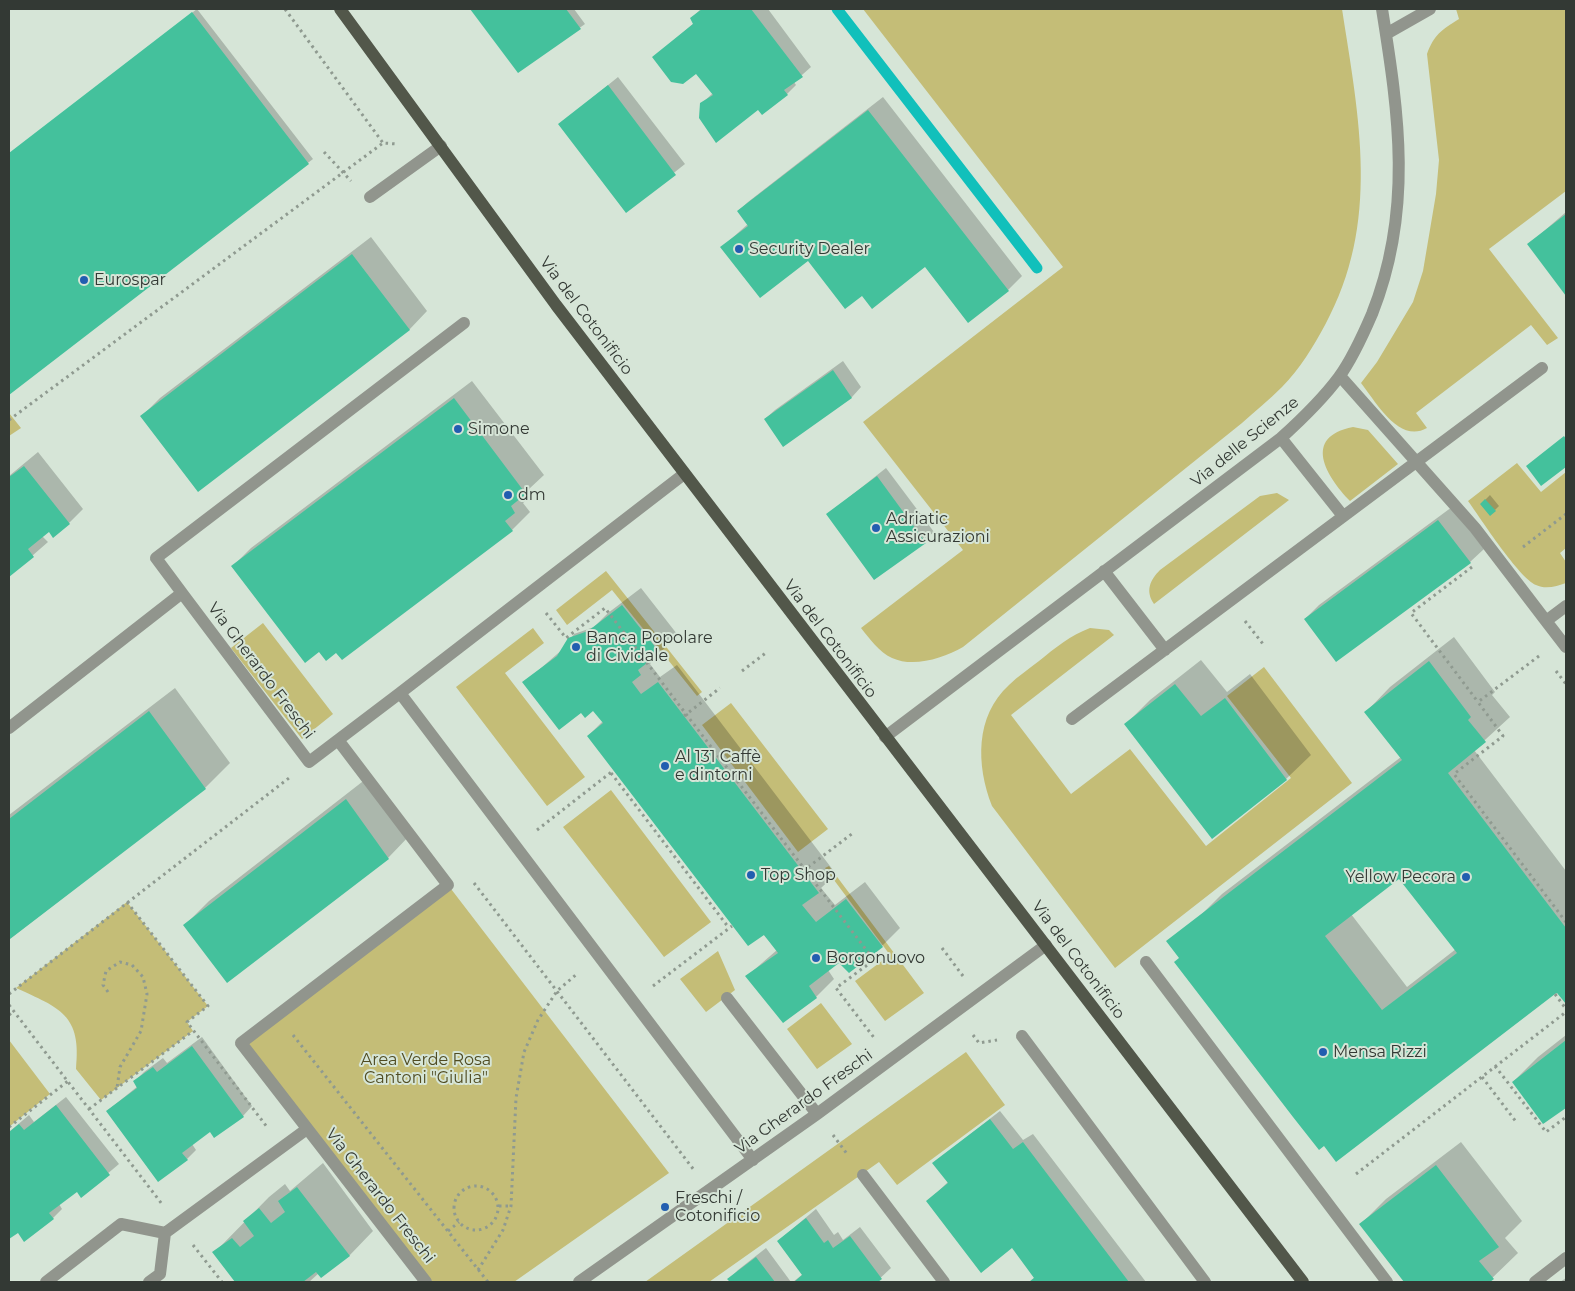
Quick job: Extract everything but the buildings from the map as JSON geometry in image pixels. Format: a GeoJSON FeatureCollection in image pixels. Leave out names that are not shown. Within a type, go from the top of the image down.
{"type":"FeatureCollection","features":[{"type":"Feature","properties":{"kind":"main road","name":"Via del Cotonificio"},"geometry":{"type":"LineString","coordinates":[[340,9],[562,313],[1303,1282]]}},
{"type":"Feature","properties":{"kind":"street","name":"Via delle Scienze"},"geometry":{"type":"LineString","coordinates":[[885,737],[1281,438],[1312,409],[1340,376],[1364,332],[1381,290],[1393,248],[1398,211],[1400,171],[1397,127],[1382,9]]}},
{"type":"Feature","properties":{"kind":"street"},"geometry":{"type":"LineString","coordinates":[[1386,34],[1430,9]]}},
{"type":"Feature","properties":{"kind":"street"},"geometry":{"type":"LineString","coordinates":[[370,198],[441,146]]}},
{"type":"Feature","properties":{"kind":"street","name":"Via Gherardo Freschi"},"geometry":{"type":"LineString","coordinates":[[426,1282],[241,1043],[448,886],[338,740],[309,762],[156,558],[464,322]]}},
{"type":"Feature","properties":{"kind":"street"},"geometry":{"type":"LineString","coordinates":[[1072,719],[1542,368]]}},
{"type":"Feature","properties":{"kind":"street"},"geometry":{"type":"LineString","coordinates":[[1340,376],[1418,462],[1502,564],[1566,648]]}},
{"type":"Feature","properties":{"kind":"street"},"geometry":{"type":"LineString","coordinates":[[1281,438],[1343,516]]}},
{"type":"Feature","properties":{"kind":"street"},"geometry":{"type":"LineString","coordinates":[[338,740],[684,474]]}},
{"type":"Feature","properties":{"kind":"street"},"geometry":{"type":"LineString","coordinates":[[1104,571],[1165,650]]}},
{"type":"Feature","properties":{"kind":"street"},"geometry":{"type":"LineString","coordinates":[[9,728],[182,593]]}},
{"type":"Feature","properties":{"kind":"street"},"geometry":{"type":"LineString","coordinates":[[1546,621],[1566,606]]}},
{"type":"Feature","properties":{"kind":"street"},"geometry":{"type":"LineString","coordinates":[[400,693],[753,1160]]}},
{"type":"Feature","properties":{"kind":"street","name":"Via Gherardo Freschi"},"geometry":{"type":"LineString","coordinates":[[579,1282],[817,1114],[1046,945]]}},
{"type":"Feature","properties":{"kind":"street"},"geometry":{"type":"LineString","coordinates":[[1146,962],[1387,1282]]}},
{"type":"Feature","properties":{"kind":"street"},"geometry":{"type":"LineString","coordinates":[[727,998],[817,1114]]}},
{"type":"Feature","properties":{"kind":"street"},"geometry":{"type":"LineString","coordinates":[[1022,1036],[1206,1282]]}},
{"type":"Feature","properties":{"kind":"street","name":"Via Gherardo Freschi"},"geometry":{"type":"LineString","coordinates":[[165,1233],[307,1129]]}},
{"type":"Feature","properties":{"kind":"street"},"geometry":{"type":"LineString","coordinates":[[862,1175],[944,1282]]}},
{"type":"Feature","properties":{"kind":"street"},"geometry":{"type":"LineString","coordinates":[[46,1282],[122,1224],[165,1233],[160,1274],[149,1282]]}},
{"type":"Feature","properties":{"kind":"street"},"geometry":{"type":"LineString","coordinates":[[1535,1282],[1566,1258]]}},
{"type":"Feature","properties":{"kind":"path"},"geometry":{"type":"LineString","coordinates":[[9,420],[383,143],[285,9]]}},
{"type":"Feature","properties":{"kind":"path"},"geometry":{"type":"LineString","coordinates":[[324,152],[343,174],[370,198]]}},
{"type":"Feature","properties":{"kind":"path"},"geometry":{"type":"LineString","coordinates":[[1502,564],[1566,514]]}},
{"type":"Feature","properties":{"kind":"path"},"geometry":{"type":"LineString","coordinates":[[1479,562],[1411,613],[1503,736],[1454,774],[1511,852],[1566,922]]}},
{"type":"Feature","properties":{"kind":"path"},"geometry":{"type":"LineString","coordinates":[[530,592],[566,638],[605,608],[874,960],[836,988],[875,1040]]}},
{"type":"Feature","properties":{"kind":"path"},"geometry":{"type":"LineString","coordinates":[[742,671],[767,652]]}},
{"type":"Feature","properties":{"kind":"path"},"geometry":{"type":"LineString","coordinates":[[1478,702],[1542,654]]}},
{"type":"Feature","properties":{"kind":"path"},"geometry":{"type":"LineString","coordinates":[[1554,669],[1566,684]]}},
{"type":"Feature","properties":{"kind":"path"},"geometry":{"type":"LineString","coordinates":[[686,715],[720,688]]}},
{"type":"Feature","properties":{"kind":"path"},"geometry":{"type":"LineString","coordinates":[[9,994],[309,762]]}},
{"type":"Feature","properties":{"kind":"path"},"geometry":{"type":"LineString","coordinates":[[515,846],[612,772],[731,927],[633,1001]]}},
{"type":"Feature","properties":{"kind":"path"},"geometry":{"type":"LineString","coordinates":[[804,870],[854,833]]}},
{"type":"Feature","properties":{"kind":"path"},"geometry":{"type":"LineString","coordinates":[[474,882],[710,1190]]}},
{"type":"Feature","properties":{"kind":"path"},"geometry":{"type":"LineString","coordinates":[[127,902],[208,1006],[187,1022],[282,1147]]}},
{"type":"Feature","properties":{"kind":"path"},"geometry":{"type":"LineString","coordinates":[[942,948],[958,970]]}},
{"type":"Feature","properties":{"kind":"path"},"geometry":{"type":"LineString","coordinates":[[478,1270],[503,1230],[511,1206],[516,1098],[524,1052],[538,1020],[557,991],[598,956]]}},
{"type":"Feature","properties":{"kind":"path"},"geometry":{"type":"LineString","coordinates":[[108,992],[103,985],[106,971],[120,962],[132,965],[143,977],[147,994],[141,1031],[120,1067],[117,1088]]}},
{"type":"Feature","properties":{"kind":"path"},"geometry":{"type":"LineString","coordinates":[[1356,1174],[1566,1010],[1555,994]]}},
{"type":"Feature","properties":{"kind":"path"},"geometry":{"type":"LineString","coordinates":[[9,1004],[222,1282]]}},
{"type":"Feature","properties":{"kind":"path"},"geometry":{"type":"LineString","coordinates":[[9,1015],[14,1011]]}},
{"type":"Feature","properties":{"kind":"path"},"geometry":{"type":"LineString","coordinates":[[278,1015],[488,1282]]}},
{"type":"Feature","properties":{"kind":"path"},"geometry":{"type":"LineString","coordinates":[[89,1109],[194,1031]]}},
{"type":"Feature","properties":{"kind":"path"},"geometry":{"type":"LineString","coordinates":[[973,1035],[979,1042]]}},
{"type":"Feature","properties":{"kind":"path"},"geometry":{"type":"LineString","coordinates":[[1495,1066],[1546,1132],[1566,1117]]}},
{"type":"Feature","properties":{"kind":"path"},"geometry":{"type":"LineString","coordinates":[[1482,1077],[1517,1123]]}},
{"type":"Feature","properties":{"kind":"path"},"geometry":{"type":"LineString","coordinates":[[9,1127],[68,1081]]}},
{"type":"Feature","properties":{"kind":"path"},"geometry":{"type":"LineString","coordinates":[[817,1114],[862,1175]]}},
{"type":"Feature","properties":{"kind":"path"},"geometry":{"type":"LineString","coordinates":[[480,1186],[487,1188],[493,1192],[499,1206],[496,1219],[486,1229],[471,1231],[458,1222],[455,1216],[456,1200],[466,1188],[480,1186]]}},
{"type":"Feature","properties":{"kind":"path"},"geometry":{"type":"LineString","coordinates":[[499,1206],[511,1206]]}},
{"type":"Feature","properties":{"kind":"path"},"geometry":{"type":"LineString","coordinates":[[448,1231],[458,1222]]}},
{"type":"Feature","properties":{"kind":"green space"},"geometry":{"type":"Polygon","coordinates":[[[863,9],[1342,9],[1359,130],[1361,170],[1354,248],[1343,287],[1325,325],[1295,373],[1242,423],[963,647],[947,655],[919,662],[901,661],[892,658],[883,652],[861,628],[963,550],[863,422],[1063,267],[863,9]]]}},
{"type":"Feature","properties":{"kind":"green space"},"geometry":{"type":"Polygon","coordinates":[[[1456,9],[1566,9],[1566,191],[1489,249],[1558,338],[1547,345],[1531,325],[1416,413],[1427,428],[1417,431],[1407,430],[1389,419],[1361,383],[1377,362],[1413,302],[1423,271],[1436,194],[1439,160],[1427,54],[1432,42],[1439,34],[1447,26],[1459,19],[1456,9]]]}},
{"type":"Feature","properties":{"kind":"green space"},"geometry":{"type":"Polygon","coordinates":[[[9,413],[21,428],[9,436],[9,413]]]}},
{"type":"Feature","properties":{"kind":"green space"},"geometry":{"type":"Polygon","coordinates":[[[1353,427],[1368,430],[1398,464],[1350,501],[1333,480],[1327,469],[1323,458],[1323,448],[1328,439],[1337,432],[1353,427]]]}},
{"type":"Feature","properties":{"kind":"green space"},"geometry":{"type":"Polygon","coordinates":[[[1517,463],[1541,492],[1566,472],[1566,548],[1560,553],[1566,562],[1566,583],[1544,587],[1536,585],[1529,580],[1510,560],[1468,501],[1517,463]]]}},
{"type":"Feature","properties":{"kind":"green space"},"geometry":{"type":"Polygon","coordinates":[[[1277,493],[1289,500],[1154,604],[1149,590],[1151,582],[1160,570],[1260,496],[1277,493]]]}},
{"type":"Feature","properties":{"kind":"green space"},"geometry":{"type":"Polygon","coordinates":[[[606,571],[702,692],[697,696],[612,590],[567,625],[556,610],[606,571]]]}},
{"type":"Feature","properties":{"kind":"green space"},"geometry":{"type":"Polygon","coordinates":[[[263,623],[333,714],[302,739],[231,648],[263,623]]]}},
{"type":"Feature","properties":{"kind":"green space"},"geometry":{"type":"Polygon","coordinates":[[[533,628],[544,643],[505,673],[585,777],[547,806],[456,687],[533,628]]]}},
{"type":"Feature","properties":{"kind":"green space"},"geometry":{"type":"Polygon","coordinates":[[[1090,628],[1109,630],[1114,635],[1011,715],[1071,794],[1130,749],[1206,846],[1291,778],[1227,696],[1264,667],[1352,783],[1115,968],[992,806],[983,774],[981,758],[984,726],[998,697],[1016,679],[1057,647],[1076,634],[1090,628]]]}},
{"type":"Feature","properties":{"kind":"green space"},"geometry":{"type":"Polygon","coordinates":[[[731,703],[828,829],[798,852],[702,725],[731,703]]]}},
{"type":"Feature","properties":{"kind":"green space"},"geometry":{"type":"Polygon","coordinates":[[[611,790],[711,922],[664,957],[563,827],[611,790]]]}},
{"type":"Feature","properties":{"kind":"green space"},"geometry":{"type":"Polygon","coordinates":[[[829,866],[924,993],[885,1021],[855,981],[890,955],[825,868],[829,866]]]}},
{"type":"Feature","properties":{"kind":"green space","name":"Area Verde Rosa Cantoni \"Giulia\""},"geometry":{"type":"Polygon","coordinates":[[[448,885],[669,1173],[514,1282],[426,1282],[241,1043],[448,885]]]}},
{"type":"Feature","properties":{"kind":"green space"},"geometry":{"type":"Polygon","coordinates":[[[127,902],[208,1006],[187,1022],[193,1031],[101,1100],[76,1069],[77,1051],[75,1036],[65,1016],[56,1008],[16,988],[127,902]]]}},
{"type":"Feature","properties":{"kind":"green space"},"geometry":{"type":"Polygon","coordinates":[[[718,951],[735,990],[706,1012],[680,979],[718,951]]]}},
{"type":"Feature","properties":{"kind":"green space"},"geometry":{"type":"Polygon","coordinates":[[[821,1003],[852,1044],[817,1069],[787,1029],[821,1003]]]}},
{"type":"Feature","properties":{"kind":"green space"},"geometry":{"type":"Polygon","coordinates":[[[9,1040],[50,1094],[9,1127],[9,1040]]]}},
{"type":"Feature","properties":{"kind":"green space"},"geometry":{"type":"Polygon","coordinates":[[[966,1052],[1005,1105],[897,1185],[879,1162],[709,1282],[645,1282],[966,1052]]]}},
{"type":"Feature","properties":{"kind":"waterway"},"geometry":{"type":"LineString","coordinates":[[837,9],[1037,268]]}},
{"type":"Feature","properties":{"kind":"place","name":"Security Dealer"},"geometry":{"type":"Point","coordinates":[739,249]}},
{"type":"Feature","properties":{"kind":"place","name":"Eurospar"},"geometry":{"type":"Point","coordinates":[84,280]}},
{"type":"Feature","properties":{"kind":"place","name":"Simone"},"geometry":{"type":"Point","coordinates":[458,429]}},
{"type":"Feature","properties":{"kind":"place","name":"dm"},"geometry":{"type":"Point","coordinates":[508,495]}},
{"type":"Feature","properties":{"kind":"place","name":"Adriatic Assicurazioni"},"geometry":{"type":"Point","coordinates":[876,528]}},
{"type":"Feature","properties":{"kind":"place","name":"Banca Popolare di Cividale"},"geometry":{"type":"Point","coordinates":[576,647]}},
{"type":"Feature","properties":{"kind":"place","name":"Al 131 Caffè e dintorni"},"geometry":{"type":"Point","coordinates":[665,766]}},
{"type":"Feature","properties":{"kind":"place","name":"Top Shop"},"geometry":{"type":"Point","coordinates":[751,875]}},
{"type":"Feature","properties":{"kind":"place","name":"Yellow Pecora"},"geometry":{"type":"Point","coordinates":[1466,877]}},
{"type":"Feature","properties":{"kind":"place","name":"Borgonuovo"},"geometry":{"type":"Point","coordinates":[816,958]}},
{"type":"Feature","properties":{"kind":"place","name":"Mensa Rizzi"},"geometry":{"type":"Point","coordinates":[1323,1052]}},
{"type":"Feature","properties":{"kind":"place","name":"Freschi / Cotonificio"},"geometry":{"type":"Point","coordinates":[665,1207]}}]}
